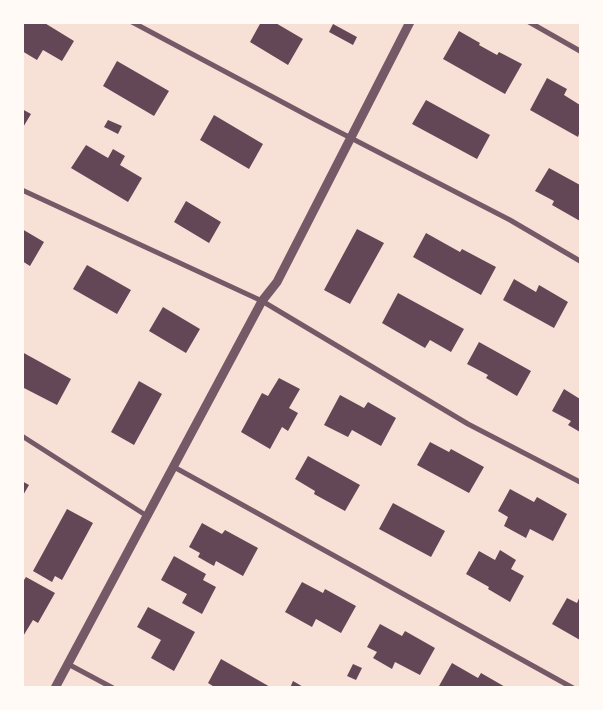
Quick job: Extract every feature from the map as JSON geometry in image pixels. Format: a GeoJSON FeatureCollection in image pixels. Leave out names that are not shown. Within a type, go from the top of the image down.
{"type":"FeatureCollection","features":[{"type":"Feature","properties":{"kind":"street"},"geometry":{"type":"LineString","coordinates":[[132,22],[144,30],[510,220],[580,261]]}},
{"type":"Feature","properties":{"kind":"street"},"geometry":{"type":"LineString","coordinates":[[56,688],[262,301],[277,282],[410,22]]}},
{"type":"Feature","properties":{"kind":"street"},"geometry":{"type":"LineString","coordinates":[[529,22],[580,51]]}},
{"type":"Feature","properties":{"kind":"street"},"geometry":{"type":"LineString","coordinates":[[22,190],[262,301],[468,424],[580,482]]}},
{"type":"Feature","properties":{"kind":"street"},"geometry":{"type":"LineString","coordinates":[[22,436],[147,516]]}},
{"type":"Feature","properties":{"kind":"street"},"geometry":{"type":"LineString","coordinates":[[174,467],[573,688]]}},
{"type":"Feature","properties":{"kind":"street"},"geometry":{"type":"LineString","coordinates":[[68,664],[113,688]]}},
{"type":"Feature","properties":{"kind":"building"},"geometry":{"type":"Polygon","coordinates":[[[22,22],[43,22],[74,41],[62,61],[43,50],[37,60],[22,51],[22,22]]]}},
{"type":"Feature","properties":{"kind":"building"},"geometry":{"type":"Polygon","coordinates":[[[261,22],[274,22],[303,39],[288,65],[250,42],[261,22]]]}},
{"type":"Feature","properties":{"kind":"building"},"geometry":{"type":"Polygon","coordinates":[[[333,24],[357,37],[353,45],[329,32],[333,24]]]}},
{"type":"Feature","properties":{"kind":"building"},"geometry":{"type":"Polygon","coordinates":[[[459,31],[497,55],[499,52],[522,64],[505,94],[443,59],[459,31]]]}},
{"type":"Feature","properties":{"kind":"building"},"geometry":{"type":"Polygon","coordinates":[[[117,61],[169,91],[154,116],[103,86],[117,61]]]}},
{"type":"Feature","properties":{"kind":"building"},"geometry":{"type":"Polygon","coordinates":[[[547,78],[567,89],[564,95],[580,105],[580,131],[578,137],[530,110],[547,78]]]}},
{"type":"Feature","properties":{"kind":"building"},"geometry":{"type":"Polygon","coordinates":[[[426,100],[490,135],[477,159],[412,124],[426,100]]]}},
{"type":"Feature","properties":{"kind":"building"},"geometry":{"type":"Polygon","coordinates":[[[22,109],[31,114],[22,129],[22,109]]]}},
{"type":"Feature","properties":{"kind":"building"},"geometry":{"type":"Polygon","coordinates":[[[214,115],[263,144],[249,169],[200,140],[214,115]]]}},
{"type":"Feature","properties":{"kind":"building"},"geometry":{"type":"Polygon","coordinates":[[[108,120],[122,126],[118,134],[104,127],[108,120]]]}},
{"type":"Feature","properties":{"kind":"building"},"geometry":{"type":"Polygon","coordinates":[[[86,145],[108,158],[113,149],[125,156],[120,165],[142,178],[128,202],[71,168],[86,145]]]}},
{"type":"Feature","properties":{"kind":"building"},"geometry":{"type":"Polygon","coordinates":[[[549,168],[580,185],[580,221],[552,205],[554,201],[535,191],[549,168]]]}},
{"type":"Feature","properties":{"kind":"building"},"geometry":{"type":"Polygon","coordinates":[[[186,201],[221,222],[209,243],[174,222],[186,201]]]}},
{"type":"Feature","properties":{"kind":"building"},"geometry":{"type":"Polygon","coordinates":[[[22,229],[44,242],[30,266],[22,261],[22,229]]]}},
{"type":"Feature","properties":{"kind":"building"},"geometry":{"type":"Polygon","coordinates":[[[357,229],[384,243],[350,304],[324,290],[357,229]]]}},
{"type":"Feature","properties":{"kind":"building"},"geometry":{"type":"Polygon","coordinates":[[[426,233],[460,252],[462,249],[496,267],[481,295],[413,257],[426,233]]]}},
{"type":"Feature","properties":{"kind":"building"},"geometry":{"type":"Polygon","coordinates":[[[87,265],[131,290],[117,314],[73,289],[87,265]]]}},
{"type":"Feature","properties":{"kind":"building"},"geometry":{"type":"Polygon","coordinates":[[[514,279],[536,292],[539,285],[568,302],[554,328],[503,300],[514,279]]]}},
{"type":"Feature","properties":{"kind":"building"},"geometry":{"type":"Polygon","coordinates":[[[398,293],[464,329],[451,352],[430,340],[425,348],[382,323],[398,293]]]}},
{"type":"Feature","properties":{"kind":"building"},"geometry":{"type":"Polygon","coordinates":[[[163,307],[200,329],[186,353],[149,331],[163,307]]]}},
{"type":"Feature","properties":{"kind":"building"},"geometry":{"type":"Polygon","coordinates":[[[479,342],[531,371],[517,396],[486,378],[488,375],[467,364],[479,342]]]}},
{"type":"Feature","properties":{"kind":"building"},"geometry":{"type":"Polygon","coordinates":[[[22,352],[71,379],[57,405],[22,387],[22,352]]]}},
{"type":"Feature","properties":{"kind":"building"},"geometry":{"type":"Polygon","coordinates":[[[279,378],[300,389],[289,408],[298,413],[288,431],[282,427],[270,449],[241,432],[262,393],[268,396],[279,378]]]}},
{"type":"Feature","properties":{"kind":"building"},"geometry":{"type":"Polygon","coordinates":[[[139,381],[162,394],[134,445],[111,432],[139,381]]]}},
{"type":"Feature","properties":{"kind":"building"},"geometry":{"type":"Polygon","coordinates":[[[564,389],[580,399],[580,432],[568,425],[571,421],[552,411],[564,389]]]}},
{"type":"Feature","properties":{"kind":"building"},"geometry":{"type":"Polygon","coordinates":[[[340,395],[364,408],[368,402],[396,418],[381,446],[352,430],[348,437],[324,425],[340,395]]]}},
{"type":"Feature","properties":{"kind":"building"},"geometry":{"type":"Polygon","coordinates":[[[430,442],[449,452],[451,449],[484,467],[469,493],[417,465],[430,442]]]}},
{"type":"Feature","properties":{"kind":"building"},"geometry":{"type":"Polygon","coordinates":[[[308,456],[360,485],[345,511],[314,494],[315,491],[295,479],[308,456]]]}},
{"type":"Feature","properties":{"kind":"building"},"geometry":{"type":"Polygon","coordinates":[[[22,481],[29,485],[22,497],[22,481]]]}},
{"type":"Feature","properties":{"kind":"building"},"geometry":{"type":"Polygon","coordinates":[[[510,489],[534,502],[537,497],[567,514],[553,541],[530,529],[526,538],[504,526],[508,517],[498,511],[510,489]]]}},
{"type":"Feature","properties":{"kind":"building"},"geometry":{"type":"Polygon","coordinates":[[[393,503],[445,531],[431,557],[379,529],[393,503]]]}},
{"type":"Feature","properties":{"kind":"building"},"geometry":{"type":"Polygon","coordinates":[[[67,509],[93,523],[62,580],[55,576],[52,582],[33,571],[67,509]]]}},
{"type":"Feature","properties":{"kind":"building"},"geometry":{"type":"Polygon","coordinates":[[[202,523],[222,534],[225,530],[258,548],[243,576],[216,561],[214,566],[198,557],[200,553],[189,547],[202,523]]]}},
{"type":"Feature","properties":{"kind":"building"},"geometry":{"type":"Polygon","coordinates":[[[500,550],[516,560],[511,569],[524,576],[510,602],[466,574],[479,551],[495,560],[500,550]]]}},
{"type":"Feature","properties":{"kind":"building"},"geometry":{"type":"Polygon","coordinates":[[[174,556],[206,574],[203,580],[216,587],[202,614],[182,603],[187,594],[161,580],[174,556]]]}},
{"type":"Feature","properties":{"kind":"building"},"geometry":{"type":"Polygon","coordinates":[[[26,577],[55,593],[38,623],[33,620],[22,638],[22,583],[26,577]]]}},
{"type":"Feature","properties":{"kind":"building"},"geometry":{"type":"Polygon","coordinates":[[[302,582],[323,593],[325,589],[356,606],[341,633],[316,619],[312,627],[285,612],[302,582]]]}},
{"type":"Feature","properties":{"kind":"building"},"geometry":{"type":"Polygon","coordinates":[[[580,596],[580,640],[552,624],[567,598],[577,603],[580,596]]]}},
{"type":"Feature","properties":{"kind":"building"},"geometry":{"type":"Polygon","coordinates":[[[148,607],[195,632],[174,671],[151,658],[161,640],[137,627],[148,607]]]}},
{"type":"Feature","properties":{"kind":"building"},"geometry":{"type":"Polygon","coordinates":[[[380,624],[402,636],[405,631],[435,648],[420,675],[395,662],[392,669],[373,658],[377,652],[367,647],[380,624]]]}},
{"type":"Feature","properties":{"kind":"building"},"geometry":{"type":"Polygon","coordinates":[[[221,659],[272,688],[216,688],[208,683],[221,659]]]}},
{"type":"Feature","properties":{"kind":"building"},"geometry":{"type":"Polygon","coordinates":[[[452,663],[478,678],[481,673],[507,688],[441,688],[439,686],[452,663]]]}},
{"type":"Feature","properties":{"kind":"building"},"geometry":{"type":"Polygon","coordinates":[[[353,664],[362,668],[356,680],[347,676],[353,664]]]}},
{"type":"Feature","properties":{"kind":"building"},"geometry":{"type":"Polygon","coordinates":[[[293,681],[305,688],[290,688],[293,681]]]}}]}
